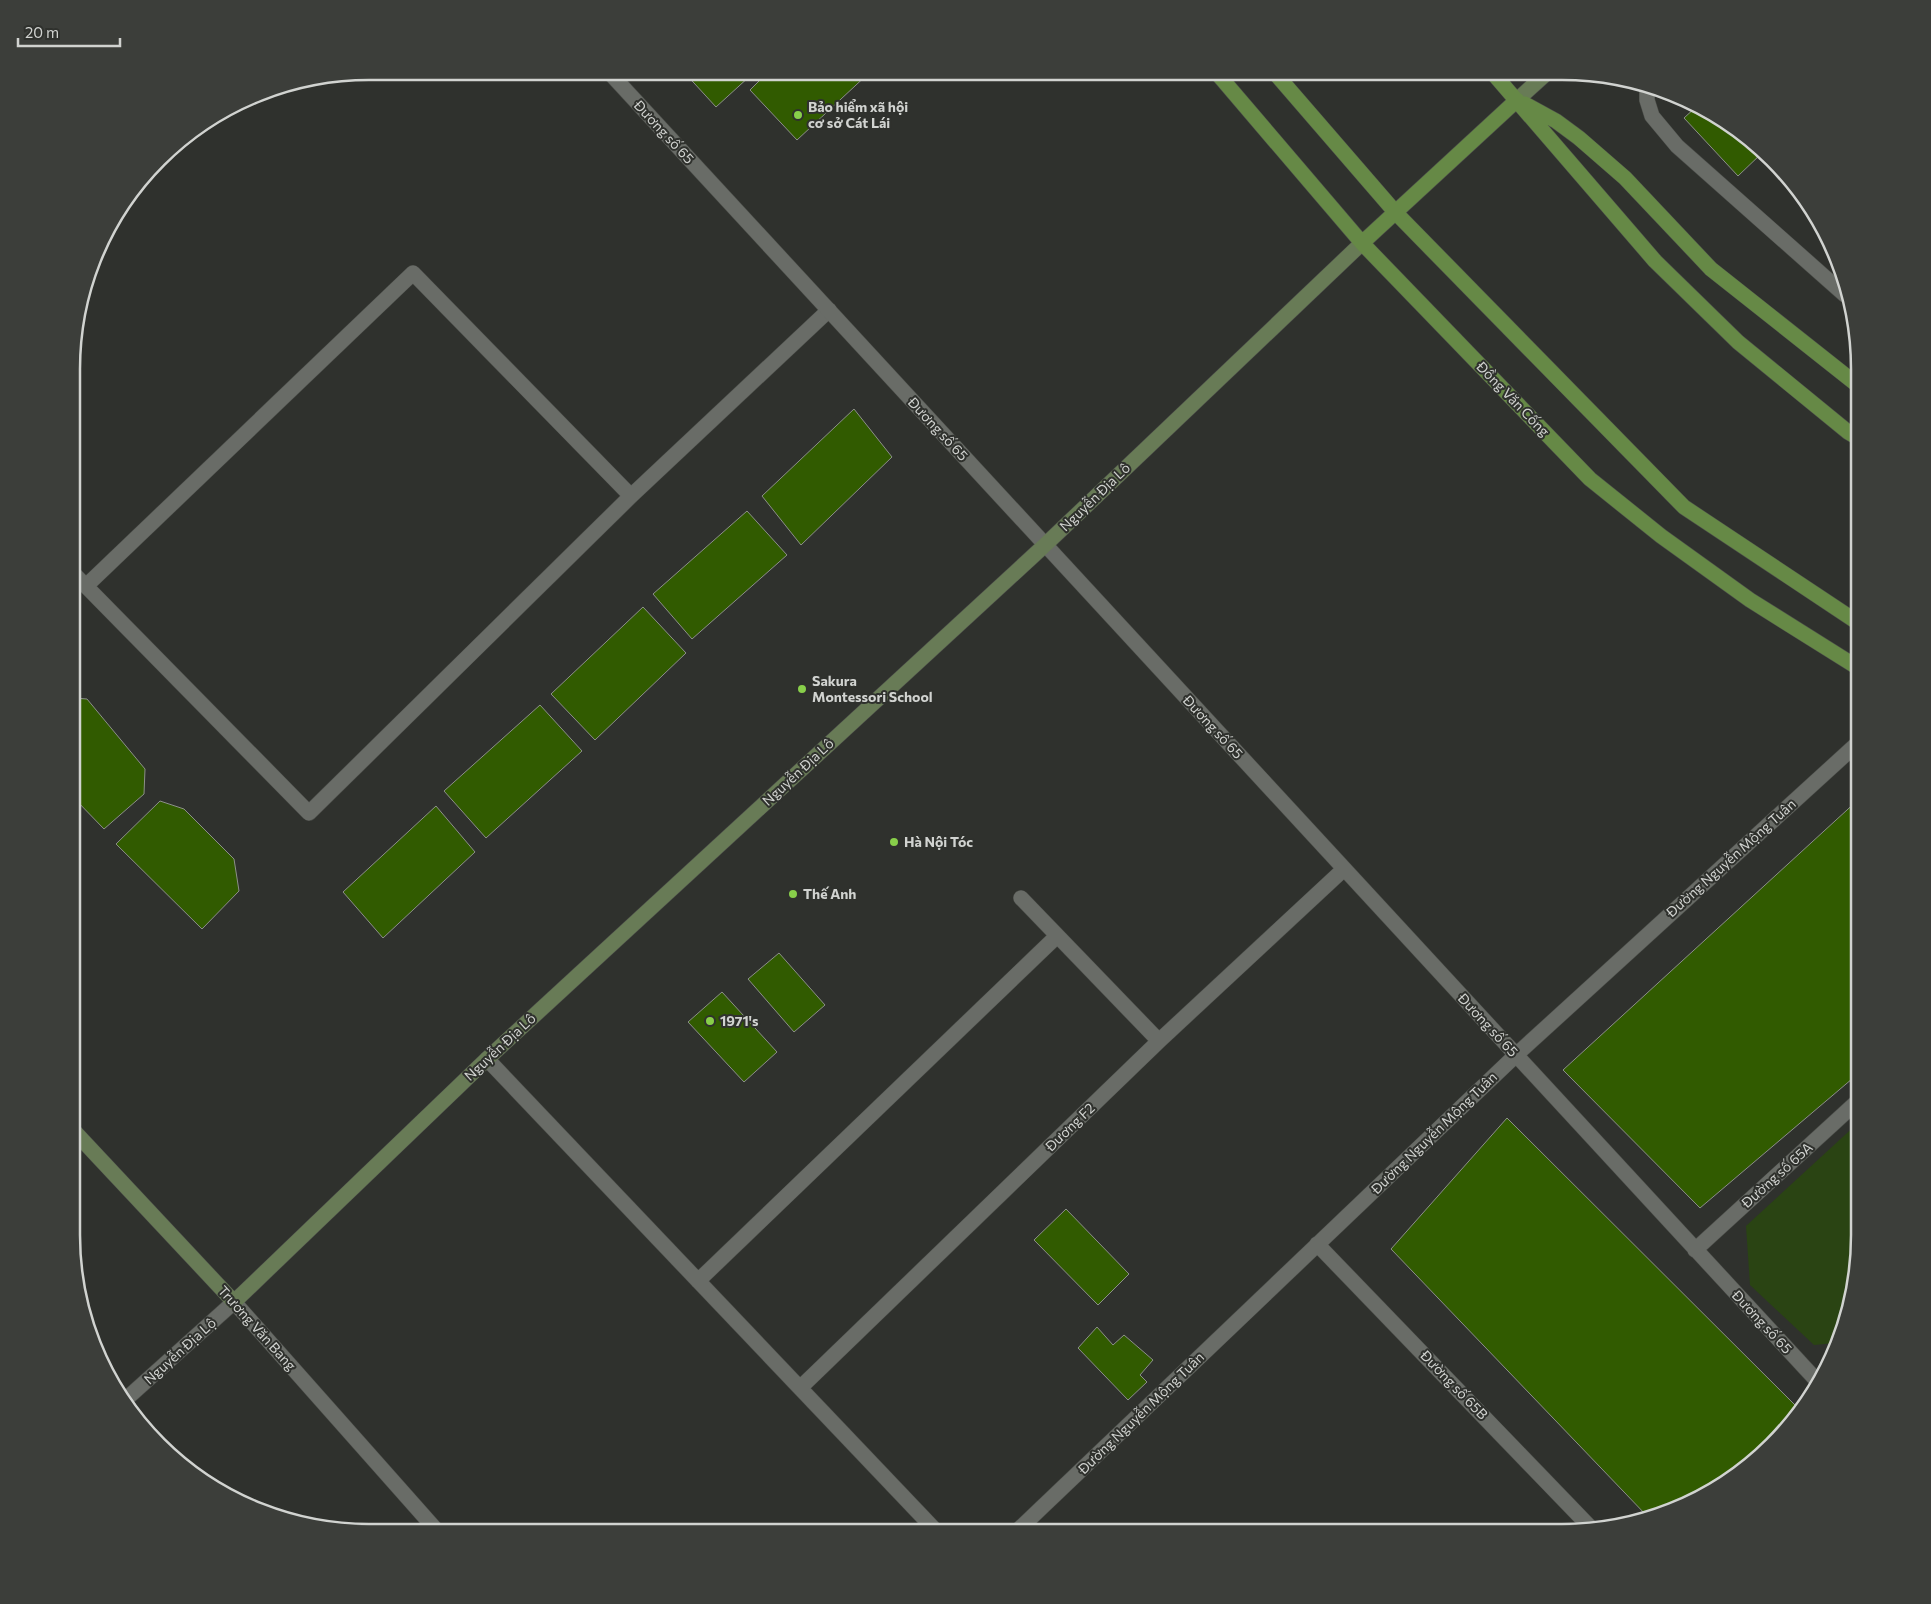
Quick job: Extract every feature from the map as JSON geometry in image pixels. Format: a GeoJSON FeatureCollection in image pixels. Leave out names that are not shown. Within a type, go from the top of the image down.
{"type":"FeatureCollection","features":[{"type":"Feature","properties":{"kind":"main road","name":"Đồng Văn Cống"},"geometry":{"type":"LineString","coordinates":[[1223,80],[1362,243],[1590,479],[1661,536],[1750,600],[1851,663]]}},
{"type":"Feature","properties":{"kind":"main road"},"geometry":{"type":"LineString","coordinates":[[1281,80],[1396,212],[1684,507],[1851,618]]}},
{"type":"Feature","properties":{"kind":"main road"},"geometry":{"type":"LineString","coordinates":[[1499,80],[1655,261],[1738,342],[1851,434]]}},
{"type":"Feature","properties":{"kind":"main road"},"geometry":{"type":"LineString","coordinates":[[1362,243],[1517,100]]}},
{"type":"Feature","properties":{"kind":"main road"},"geometry":{"type":"LineString","coordinates":[[1517,100],[1556,121],[1579,138],[1625,178],[1711,269],[1851,380]]}},
{"type":"Feature","properties":{"kind":"street","name":"Đương số 65"},"geometry":{"type":"LineString","coordinates":[[616,80],[1813,1377]]}},
{"type":"Feature","properties":{"kind":"street"},"geometry":{"type":"LineString","coordinates":[[1517,100],[1539,80]]}},
{"type":"Feature","properties":{"kind":"street"},"geometry":{"type":"LineString","coordinates":[[1647,93],[1647,100],[1652,116],[1677,146],[1840,291]]}},
{"type":"Feature","properties":{"kind":"street","name":"Nguyễn Địa Lô"},"geometry":{"type":"LineString","coordinates":[[234,1302],[487,1059],[1045,545],[1362,243]]}},
{"type":"Feature","properties":{"kind":"street"},"geometry":{"type":"LineString","coordinates":[[86,586],[413,273],[631,496]]}},
{"type":"Feature","properties":{"kind":"street"},"geometry":{"type":"LineString","coordinates":[[80,580],[309,813],[631,496],[828,310]]}},
{"type":"Feature","properties":{"kind":"street","name":"Đường Nguyễn Mộng Tuân"},"geometry":{"type":"LineString","coordinates":[[1024,1524],[1516,1055],[1851,750]]}},
{"type":"Feature","properties":{"kind":"street","name":"Đương F2"},"geometry":{"type":"LineString","coordinates":[[800,1388],[1159,1041],[1344,869]]}},
{"type":"Feature","properties":{"kind":"street"},"geometry":{"type":"LineString","coordinates":[[1021,898],[1159,1041]]}},
{"type":"Feature","properties":{"kind":"street"},"geometry":{"type":"LineString","coordinates":[[698,1281],[1057,936]]}},
{"type":"Feature","properties":{"kind":"street"},"geometry":{"type":"LineString","coordinates":[[487,1059],[929,1524]]}},
{"type":"Feature","properties":{"kind":"street","name":"Đường số 65A"},"geometry":{"type":"LineString","coordinates":[[1695,1250],[1851,1107]]}},
{"type":"Feature","properties":{"kind":"street","name":"Trương Văn Bang"},"geometry":{"type":"LineString","coordinates":[[80,1138],[234,1302],[431,1524]]}},
{"type":"Feature","properties":{"kind":"street","name":"Đường số 65B"},"geometry":{"type":"LineString","coordinates":[[1317,1244],[1586,1523]]}},
{"type":"Feature","properties":{"kind":"street","name":"Nguyễn Địa Lộ"},"geometry":{"type":"LineString","coordinates":[[129,1396],[234,1302]]}},
{"type":"Feature","properties":{"kind":"green space"},"geometry":{"type":"Polygon","coordinates":[[[1851,1129],[1849,1273],[1841,1310],[1830,1343],[1814,1345],[1750,1285],[1746,1226],[1851,1129]]]}},
{"type":"Feature","properties":{"kind":"building"},"geometry":{"type":"Polygon","coordinates":[[[691,80],[746,80],[716,107],[691,80]]]}},
{"type":"Feature","properties":{"kind":"building","name":"Bảo hiểm xã hội cơ sở Cát Lái"},"geometry":{"type":"Polygon","coordinates":[[[760,80],[861,80],[797,140],[750,90],[760,80]]]}},
{"type":"Feature","properties":{"kind":"building"},"geometry":{"type":"Polygon","coordinates":[[[1692,111],[1723,129],[1758,157],[1738,176],[1684,118],[1692,111]]]}},
{"type":"Feature","properties":{"kind":"building"},"geometry":{"type":"Polygon","coordinates":[[[854,409],[892,457],[801,545],[762,496],[854,409]]]}},
{"type":"Feature","properties":{"kind":"building"},"geometry":{"type":"Polygon","coordinates":[[[747,511],[787,555],[692,639],[653,594],[747,511]]]}},
{"type":"Feature","properties":{"kind":"building"},"geometry":{"type":"Polygon","coordinates":[[[643,607],[686,653],[595,740],[551,694],[643,607]]]}},
{"type":"Feature","properties":{"kind":"building"},"geometry":{"type":"Polygon","coordinates":[[[80,698],[87,699],[145,769],[144,794],[104,829],[80,804],[80,698]]]}},
{"type":"Feature","properties":{"kind":"building"},"geometry":{"type":"Polygon","coordinates":[[[540,705],[582,751],[486,838],[444,791],[540,705]]]}},
{"type":"Feature","properties":{"kind":"building"},"geometry":{"type":"Polygon","coordinates":[[[160,801],[184,809],[234,859],[239,891],[202,929],[116,844],[160,801]]]}},
{"type":"Feature","properties":{"kind":"building"},"geometry":{"type":"Polygon","coordinates":[[[436,806],[475,852],[383,938],[343,892],[436,806]]]}},
{"type":"Feature","properties":{"kind":"building"},"geometry":{"type":"Polygon","coordinates":[[[1851,806],[1851,1080],[1700,1208],[1563,1070],[1851,806]]]}},
{"type":"Feature","properties":{"kind":"building"},"geometry":{"type":"Polygon","coordinates":[[[779,953],[825,1005],[794,1032],[748,979],[779,953]]]}},
{"type":"Feature","properties":{"kind":"building"},"geometry":{"type":"Polygon","coordinates":[[[722,992],[777,1052],[744,1082],[688,1022],[722,992]]]}},
{"type":"Feature","properties":{"kind":"building"},"geometry":{"type":"Polygon","coordinates":[[[1507,1118],[1795,1405],[1779,1426],[1753,1452],[1723,1475],[1673,1502],[1643,1512],[1391,1249],[1507,1118]]]}},
{"type":"Feature","properties":{"kind":"building"},"geometry":{"type":"Polygon","coordinates":[[[1066,1209],[1129,1274],[1098,1305],[1034,1240],[1066,1209]]]}},
{"type":"Feature","properties":{"kind":"building"},"geometry":{"type":"Polygon","coordinates":[[[1097,1327],[1113,1345],[1124,1335],[1153,1360],[1140,1375],[1147,1382],[1128,1400],[1078,1348],[1097,1327]]]}},
{"type":"Feature","properties":{"kind":"place","name":"Bảo hiểm xã hội cơ sở Cát Lái"},"geometry":{"type":"Point","coordinates":[798,115]}},
{"type":"Feature","properties":{"kind":"place","name":"Sakura Montessori School"},"geometry":{"type":"Point","coordinates":[802,689]}},
{"type":"Feature","properties":{"kind":"place","name":"Hà Nội Tóc"},"geometry":{"type":"Point","coordinates":[894,842]}},
{"type":"Feature","properties":{"kind":"place","name":"Thế Anh"},"geometry":{"type":"Point","coordinates":[793,894]}},
{"type":"Feature","properties":{"kind":"place","name":"1971's"},"geometry":{"type":"Point","coordinates":[710,1021]}}]}
